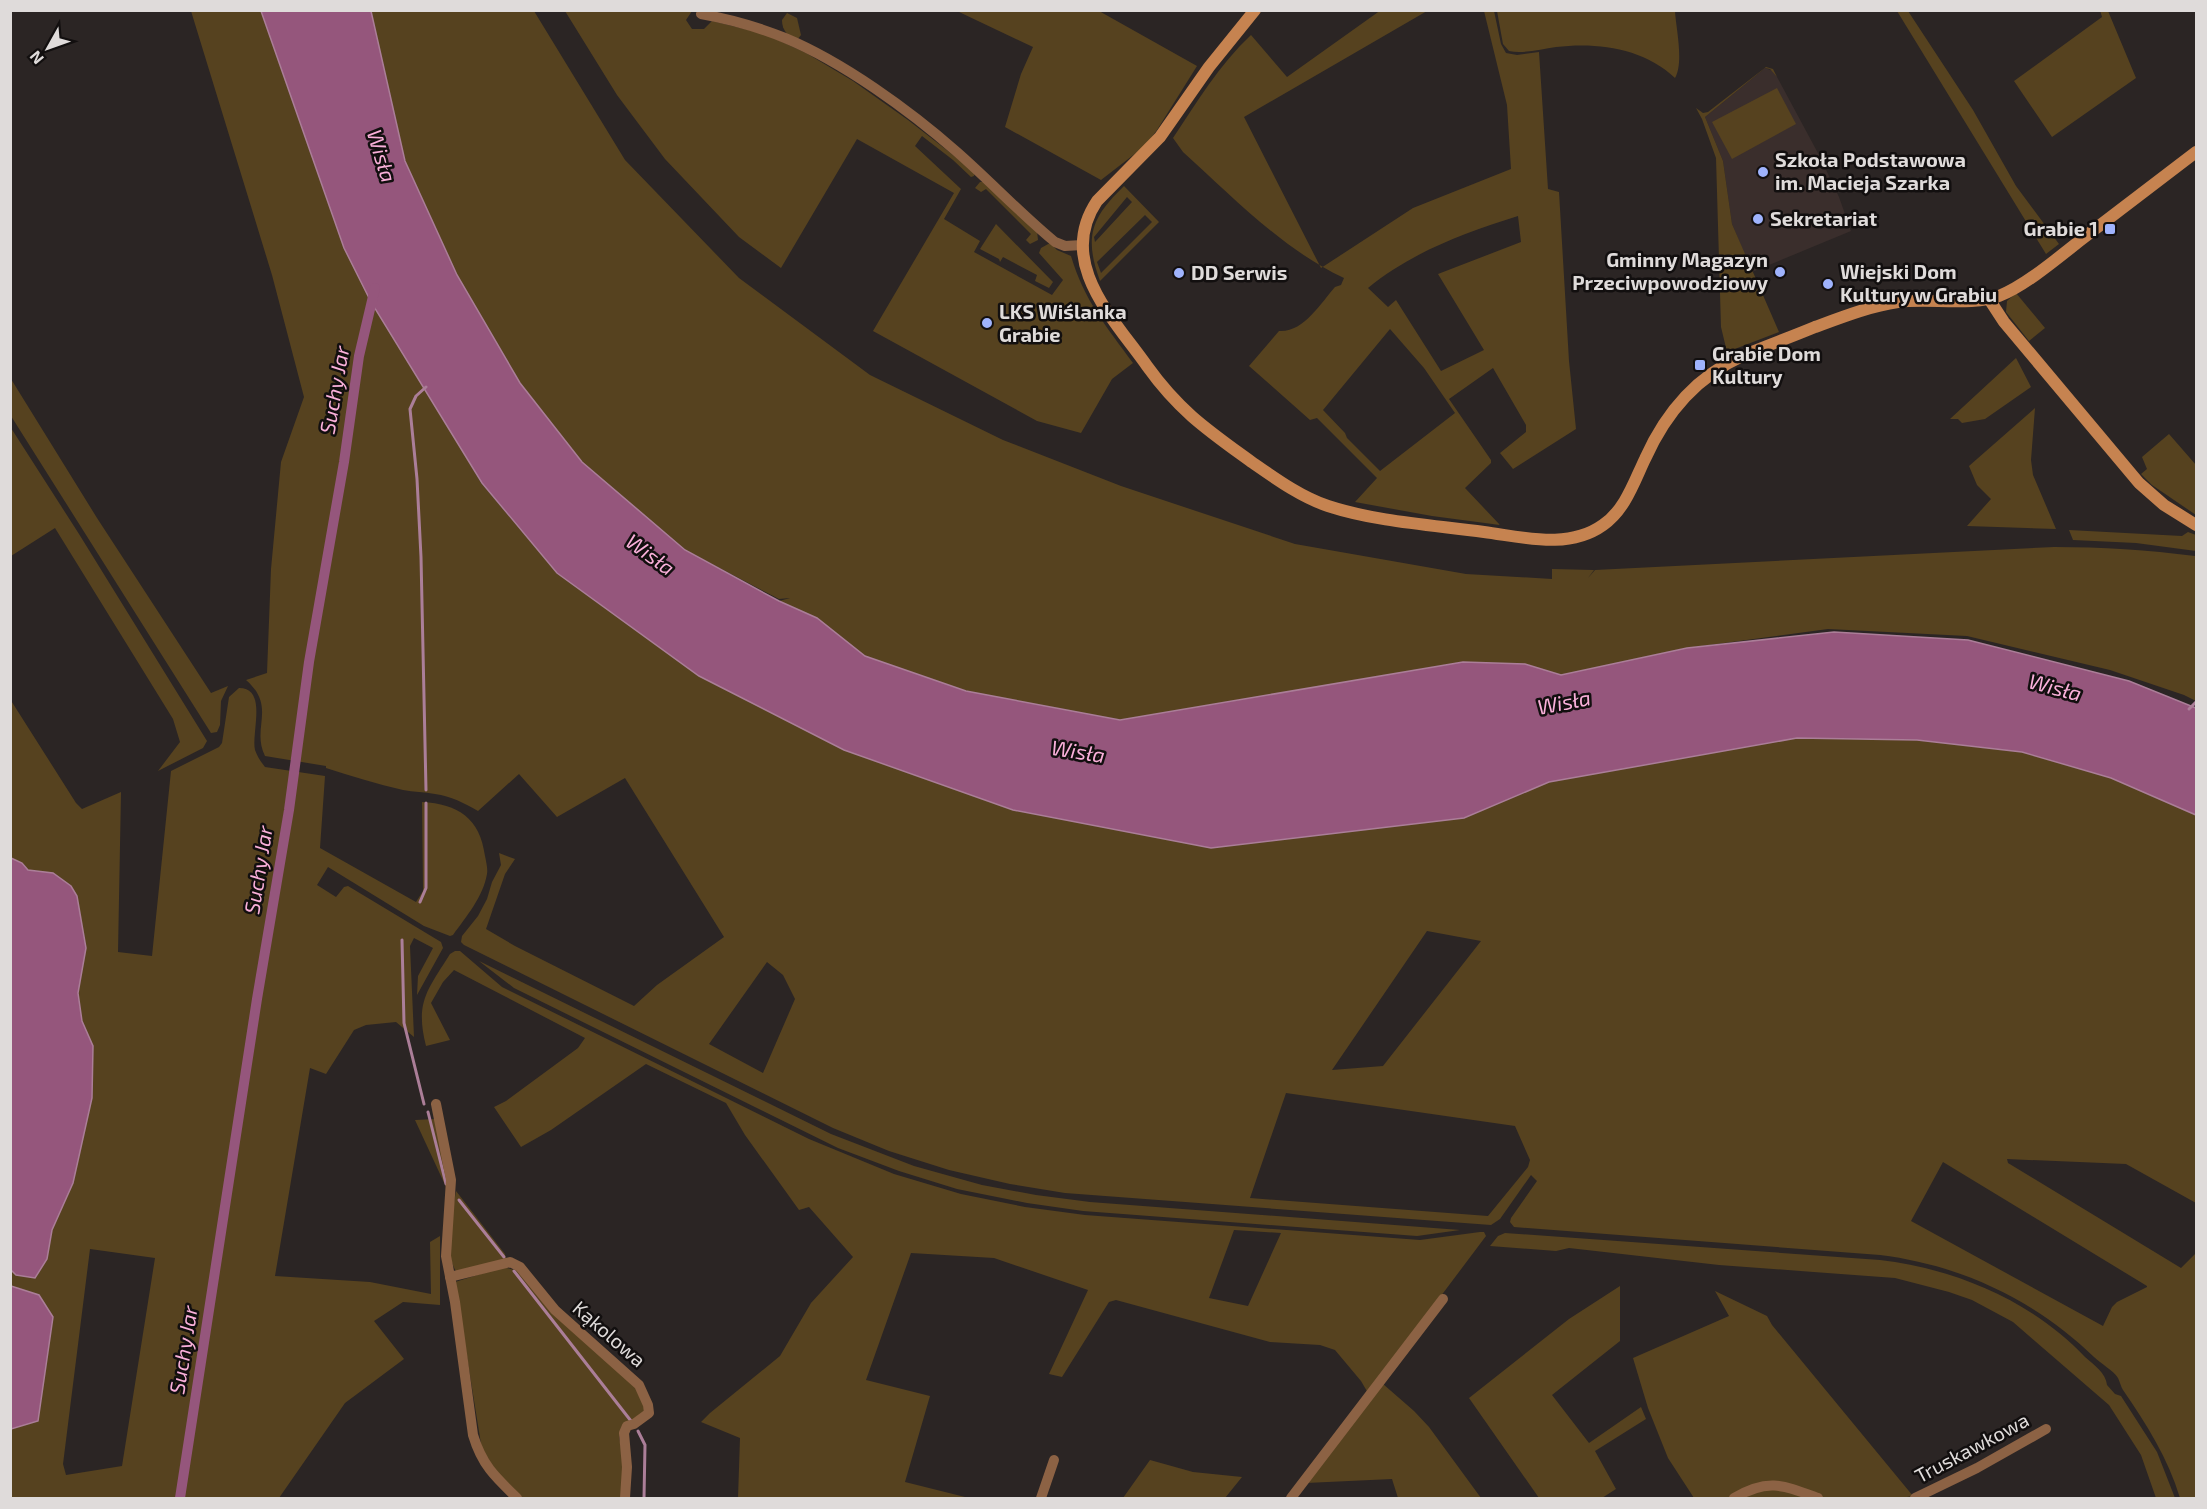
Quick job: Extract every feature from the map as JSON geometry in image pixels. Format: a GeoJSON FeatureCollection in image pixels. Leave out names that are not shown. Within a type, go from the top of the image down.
{"type":"FeatureCollection","features":[{"type":"Feature","properties":{"kind":"street"},"geometry":{"type":"LineString","coordinates":[[1255,10],[1201,78],[1160,137],[1097,201],[1087,219],[1082,245],[1086,271],[1094,289],[1165,390],[1185,412],[1204,428],[1283,483],[1324,505],[1363,515],[1550,540],[1586,535],[1613,517],[1629,493],[1655,438],[1670,416],[1702,380],[1730,362],[1768,345],[1878,306],[1911,301],[1989,299],[2009,291],[2047,265],[2196,152]]}},
{"type":"Feature","properties":{"kind":"street"},"geometry":{"type":"LineString","coordinates":[[701,14],[733,21],[784,38],[850,73],[947,144],[1054,242],[1065,246],[1082,245]]}},
{"type":"Feature","properties":{"kind":"street"},"geometry":{"type":"LineString","coordinates":[[1989,299],[2010,330],[2130,474],[2164,505],[2196,525]]}},
{"type":"Feature","properties":{"kind":"street"},"geometry":{"type":"LineString","coordinates":[[436,1104],[451,1180],[446,1256],[472,1435],[478,1454],[517,1498]]}},
{"type":"Feature","properties":{"kind":"street","name":"Kąkolowa"},"geometry":{"type":"LineString","coordinates":[[450,1277],[510,1262],[520,1267],[555,1310],[639,1385],[649,1413],[634,1424],[627,1426],[624,1433],[627,1467],[625,1498]]}},
{"type":"Feature","properties":{"kind":"street"},"geometry":{"type":"LineString","coordinates":[[1291,1498],[1443,1299]]}},
{"type":"Feature","properties":{"kind":"street","name":"Truskawkowa"},"geometry":{"type":"LineString","coordinates":[[1915,1498],[1977,1468],[2046,1429]]}},
{"type":"Feature","properties":{"kind":"street"},"geometry":{"type":"LineString","coordinates":[[1041,1498],[1054,1460]]}},
{"type":"Feature","properties":{"kind":"street"},"geometry":{"type":"LineString","coordinates":[[1734,1498],[1758,1486],[1768,1485],[1783,1487],[1818,1498]]}},
{"type":"Feature","properties":{"kind":"shaded area"},"geometry":{"type":"Polygon","coordinates":[[[1381,10],[1427,11],[1244,117],[1319,265],[1259,221],[1183,152],[1173,138],[1219,71],[1251,35],[1287,77],[1381,10]]]}},
{"type":"Feature","properties":{"kind":"shaded area"},"geometry":{"type":"Polygon","coordinates":[[[2100,10],[2108,11],[2136,78],[2052,137],[2014,81],[2102,17],[2100,10]]]}},
{"type":"Feature","properties":{"kind":"shaded area"},"geometry":{"type":"Polygon","coordinates":[[[191,11],[261,11],[344,248],[481,483],[557,573],[699,676],[1464,818],[1549,782],[1797,738],[1917,740],[2022,752],[2111,778],[2196,815],[2196,1203],[2126,1164],[2007,1159],[2008,1163],[2181,1268],[2196,1253],[2196,1498],[2180,1498],[2156,1442],[2113,1372],[2047,1318],[2022,1302],[1995,1288],[1939,1267],[1880,1255],[1514,1227],[1510,1222],[1511,1218],[1537,1181],[1531,1175],[1500,1219],[1491,1225],[1065,1193],[1010,1184],[949,1170],[889,1151],[833,1128],[464,945],[461,942],[462,936],[478,916],[501,865],[499,853],[515,859],[505,874],[486,929],[634,1006],[657,985],[724,937],[625,778],[557,817],[519,774],[478,811],[446,796],[393,788],[326,768],[326,766],[265,756],[260,736],[262,709],[260,699],[246,680],[267,673],[271,569],[281,462],[304,397],[272,275],[191,11]],[[1427,931],[1332,1070],[1383,1066],[1481,941],[1427,931]],[[767,962],[709,1044],[763,1073],[795,999],[783,975],[767,962]],[[1286,1093],[1250,1198],[1488,1216],[1528,1167],[1530,1160],[1515,1126],[1286,1093]],[[1943,1162],[1911,1221],[2103,1326],[2117,1302],[2147,1287],[1943,1162]]]}},
{"type":"Feature","properties":{"kind":"shaded area"},"geometry":{"type":"Polygon","coordinates":[[[371,11],[534,11],[625,160],[739,278],[870,375],[1003,440],[1121,486],[1295,544],[1466,574],[1552,579],[1552,569],[1594,570],[1588,578],[1595,570],[2054,547],[2125,549],[2195,556],[2196,701],[2110,670],[1967,636],[1828,629],[1687,648],[1561,675],[1525,664],[1463,662],[1120,720],[966,691],[865,656],[817,618],[779,601],[790,598],[779,599],[685,550],[582,462],[520,383],[457,275],[405,161],[371,11]]]}},
{"type":"Feature","properties":{"kind":"shaded area"},"geometry":{"type":"Polygon","coordinates":[[[565,11],[692,11],[686,20],[692,29],[704,29],[712,21],[765,34],[806,53],[853,81],[975,172],[971,177],[922,136],[915,146],[961,189],[944,219],[980,241],[974,252],[1052,295],[1063,280],[1039,253],[1041,248],[1050,243],[1057,250],[1071,256],[1089,299],[1133,363],[1112,379],[1081,433],[1037,421],[873,331],[954,193],[857,139],[781,268],[739,237],[665,159],[617,95],[565,11]]]}},
{"type":"Feature","properties":{"kind":"shaded area"},"geometry":{"type":"Polygon","coordinates":[[[957,11],[1099,11],[1197,66],[1145,146],[1101,180],[1005,127],[1021,74],[1033,47],[957,11]]]}},
{"type":"Feature","properties":{"kind":"shaded area"},"geometry":{"type":"Polygon","coordinates":[[[1484,11],[1494,11],[1501,44],[1506,53],[1517,55],[1539,52],[1548,189],[1559,192],[1569,361],[1576,429],[1513,469],[1500,453],[1526,432],[1526,425],[1493,368],[1449,399],[1491,460],[1491,463],[1465,488],[1500,525],[1355,502],[1377,478],[1317,418],[1310,420],[1249,366],[1279,331],[1296,327],[1311,316],[1335,287],[1341,285],[1344,278],[1323,267],[1413,208],[1511,169],[1507,105],[1484,11]],[[1518,216],[1439,245],[1402,264],[1368,288],[1388,307],[1396,300],[1441,371],[1484,350],[1438,274],[1521,242],[1518,216]],[[1390,329],[1323,410],[1380,471],[1455,413],[1424,368],[1390,329]]]}},
{"type":"Feature","properties":{"kind":"shaded area"},"geometry":{"type":"Polygon","coordinates":[[[1497,11],[1675,11],[1678,71],[1675,78],[1649,60],[1619,49],[1603,47],[1572,46],[1527,52],[1509,51],[1503,44],[1497,11]]]}},
{"type":"Feature","properties":{"kind":"shaded area"},"geometry":{"type":"Polygon","coordinates":[[[1897,11],[1908,11],[1973,110],[2016,186],[2059,244],[2046,254],[1897,11]]]}},
{"type":"Feature","properties":{"kind":"shaded area"},"geometry":{"type":"Polygon","coordinates":[[[787,13],[797,18],[801,35],[797,40],[784,30],[782,20],[787,13]]]}},
{"type":"Feature","properties":{"kind":"shaded area"},"geometry":{"type":"Polygon","coordinates":[[[1766,67],[1773,69],[1777,77],[1770,69],[1765,68],[1705,117],[1723,161],[1732,224],[1779,332],[1727,352],[1721,327],[1716,158],[1696,108],[1703,113],[1708,112],[1766,67]]]}},
{"type":"Feature","properties":{"kind":"shaded area"},"geometry":{"type":"Polygon","coordinates":[[[1765,68],[1773,71],[1777,77],[1819,155],[1839,197],[1851,231],[1752,272],[1732,224],[1723,161],[1705,117],[1765,68]]]}},
{"type":"Feature","properties":{"kind":"shaded area"},"geometry":{"type":"Polygon","coordinates":[[[1777,88],[1796,124],[1732,159],[1712,122],[1777,88]]]}},
{"type":"Feature","properties":{"kind":"shaded area"},"geometry":{"type":"Polygon","coordinates":[[[980,182],[985,182],[1037,231],[1038,240],[1030,244],[1026,240],[1031,234],[986,189],[981,192],[975,188],[980,182]]]}},
{"type":"Feature","properties":{"kind":"shaded area"},"geometry":{"type":"Polygon","coordinates":[[[1124,186],[1159,222],[1100,281],[1092,252],[1092,240],[1098,219],[1113,197],[1124,186]],[[1127,197],[1094,237],[1095,242],[1132,202],[1127,197]],[[1145,215],[1097,262],[1101,273],[1152,222],[1145,215]]]}},
{"type":"Feature","properties":{"kind":"shaded area"},"geometry":{"type":"Polygon","coordinates":[[[996,224],[1053,282],[1049,288],[1035,281],[1037,275],[1003,257],[1000,262],[999,259],[980,249],[996,224]]]}},
{"type":"Feature","properties":{"kind":"shaded area"},"geometry":{"type":"Polygon","coordinates":[[[2016,293],[2045,328],[2029,341],[2006,312],[2007,301],[2016,293]]]}},
{"type":"Feature","properties":{"kind":"shaded area"},"geometry":{"type":"Polygon","coordinates":[[[2016,358],[2031,387],[1985,419],[1962,423],[1958,419],[1950,419],[2016,358]]]}},
{"type":"Feature","properties":{"kind":"shaded area"},"geometry":{"type":"Polygon","coordinates":[[[11,379],[97,518],[211,693],[228,686],[221,701],[220,725],[217,732],[211,733],[11,416],[11,379]]]}},
{"type":"Feature","properties":{"kind":"shaded area"},"geometry":{"type":"Polygon","coordinates":[[[2035,408],[2031,460],[2033,475],[2056,529],[1967,526],[1991,499],[1977,485],[1969,466],[2035,408]]]}},
{"type":"Feature","properties":{"kind":"shaded area"},"geometry":{"type":"Polygon","coordinates":[[[11,428],[207,741],[203,748],[158,771],[180,742],[173,719],[55,528],[11,556],[11,428]]]}},
{"type":"Feature","properties":{"kind":"shaded area"},"geometry":{"type":"Polygon","coordinates":[[[2169,434],[2196,465],[2196,515],[2152,485],[2141,474],[2147,469],[2142,457],[2169,434]]]}},
{"type":"Feature","properties":{"kind":"shaded area"},"geometry":{"type":"Polygon","coordinates":[[[2069,530],[2182,536],[2188,532],[2196,535],[2196,551],[2136,543],[2073,540],[2069,530]]]}},
{"type":"Feature","properties":{"kind":"shaded area"},"geometry":{"type":"Polygon","coordinates":[[[239,688],[248,690],[253,695],[256,703],[255,750],[265,767],[325,776],[320,848],[416,902],[423,891],[422,802],[446,806],[465,816],[478,832],[482,843],[487,874],[482,891],[453,935],[450,936],[424,926],[328,867],[317,885],[336,897],[344,887],[348,886],[441,942],[443,948],[417,995],[418,976],[433,948],[414,938],[410,946],[414,1037],[396,1022],[366,1025],[354,1030],[326,1074],[310,1068],[275,1276],[370,1282],[431,1294],[430,1242],[440,1236],[440,1305],[403,1302],[374,1321],[404,1359],[345,1403],[279,1498],[11,1498],[11,1429],[38,1421],[21,1289],[11,1286],[11,1270],[16,1275],[47,1259],[52,1230],[73,1183],[92,1098],[93,1046],[82,1022],[78,993],[86,948],[77,895],[53,873],[28,870],[22,863],[11,858],[10,699],[82,809],[121,792],[118,952],[152,956],[171,771],[219,747],[222,743],[229,697],[239,688]],[[90,1249],[63,1464],[66,1475],[122,1466],[155,1258],[90,1249]]]}},
{"type":"Feature","properties":{"kind":"shaded area"},"geometry":{"type":"Polygon","coordinates":[[[460,951],[502,987],[809,1139],[894,1174],[961,1194],[1025,1207],[1085,1215],[1420,1240],[1480,1232],[1484,1232],[1486,1236],[1368,1393],[1335,1350],[1320,1345],[1270,1342],[1116,1300],[1109,1302],[1062,1377],[1049,1374],[1088,1290],[994,1258],[911,1253],[866,1380],[930,1396],[905,1482],[969,1498],[738,1498],[740,1438],[701,1422],[780,1356],[811,1303],[853,1257],[809,1207],[799,1210],[745,1135],[726,1103],[646,1064],[551,1130],[521,1147],[494,1107],[506,1101],[578,1048],[585,1038],[454,970],[443,982],[431,1003],[450,1040],[426,1046],[422,1018],[425,997],[450,954],[460,951]],[[1234,1230],[1209,1298],[1248,1306],[1281,1233],[1234,1230]]]}},
{"type":"Feature","properties":{"kind":"shaded area"},"geometry":{"type":"Polygon","coordinates":[[[479,961],[831,1134],[914,1166],[982,1185],[1090,1202],[1460,1230],[1417,1236],[1083,1211],[957,1189],[899,1171],[838,1148],[514,988],[479,961]]]}},
{"type":"Feature","properties":{"kind":"shaded area"},"geometry":{"type":"Polygon","coordinates":[[[436,1119],[449,1185],[446,1187],[415,1120],[436,1119]]]}},
{"type":"Feature","properties":{"kind":"shaded area"},"geometry":{"type":"Polygon","coordinates":[[[456,1191],[505,1254],[506,1259],[457,1273],[452,1264],[449,1244],[456,1191]]]}},
{"type":"Feature","properties":{"kind":"shaded area"},"geometry":{"type":"Polygon","coordinates":[[[1505,1233],[1880,1260],[1908,1264],[1964,1280],[2017,1304],[2041,1319],[2099,1369],[2107,1385],[2115,1394],[2121,1396],[2157,1452],[2175,1498],[2156,1498],[2141,1455],[2109,1405],[2013,1322],[1972,1300],[1895,1278],[1719,1265],[1569,1248],[1556,1251],[1490,1246],[1498,1236],[1505,1233]]]}},
{"type":"Feature","properties":{"kind":"shaded area"},"geometry":{"type":"Polygon","coordinates":[[[503,1267],[518,1271],[632,1381],[647,1412],[625,1424],[619,1437],[624,1463],[622,1498],[522,1498],[507,1486],[482,1450],[455,1282],[503,1267]]]}},
{"type":"Feature","properties":{"kind":"shaded area"},"geometry":{"type":"Polygon","coordinates":[[[1620,1286],[1620,1341],[1552,1395],[1589,1443],[1641,1407],[1646,1419],[1595,1451],[1616,1489],[1602,1498],[1539,1498],[1469,1398],[1569,1319],[1620,1286]]]}},
{"type":"Feature","properties":{"kind":"shaded area"},"geometry":{"type":"Polygon","coordinates":[[[1715,1291],[1767,1316],[1913,1496],[1901,1498],[1694,1498],[1668,1458],[1648,1408],[1633,1358],[1729,1316],[1715,1291]]]}},
{"type":"Feature","properties":{"kind":"shaded area"},"geometry":{"type":"Polygon","coordinates":[[[1383,1384],[1429,1427],[1481,1498],[1398,1498],[1392,1479],[1306,1483],[1383,1384]]]}},
{"type":"Feature","properties":{"kind":"shaded area"},"geometry":{"type":"Polygon","coordinates":[[[1150,1460],[1193,1472],[1242,1477],[1225,1498],[1123,1498],[1150,1460]]]}},
{"type":"Feature","properties":{"kind":"water","name":"Wisła"},"geometry":{"type":"Polygon","coordinates":[[[261,11],[371,11],[405,161],[457,275],[520,383],[582,462],[685,550],[779,601],[817,618],[865,656],[966,691],[1120,720],[1463,662],[1525,664],[1561,675],[1687,648],[1834,632],[1968,640],[2129,681],[2196,708],[2196,815],[2111,778],[2022,752],[1917,740],[1797,738],[1549,782],[1464,818],[1211,848],[1013,810],[844,750],[699,676],[557,573],[482,483],[371,302],[344,248],[261,11]]]}},
{"type":"Feature","properties":{"kind":"water"},"geometry":{"type":"Polygon","coordinates":[[[11,858],[22,863],[28,870],[53,873],[71,886],[77,896],[86,948],[78,993],[82,1021],[93,1046],[92,1098],[73,1183],[52,1230],[47,1259],[35,1278],[16,1275],[11,1270],[11,858]]]}},
{"type":"Feature","properties":{"kind":"water"},"geometry":{"type":"Polygon","coordinates":[[[11,1286],[39,1295],[53,1317],[38,1421],[11,1429],[11,1286]]]}},
{"type":"Feature","properties":{"kind":"waterway","name":"Suchy Jar"},"geometry":{"type":"LineString","coordinates":[[180,1498],[257,999],[289,810],[309,662],[344,462],[359,356],[375,288]]}},
{"type":"Feature","properties":{"kind":"waterway"},"geometry":{"type":"LineString","coordinates":[[426,387],[416,396],[410,409],[421,557],[426,790]]}},
{"type":"Feature","properties":{"kind":"waterway"},"geometry":{"type":"LineString","coordinates":[[2189,709],[2196,702]]}},
{"type":"Feature","properties":{"kind":"waterway"},"geometry":{"type":"LineString","coordinates":[[420,902],[426,888],[426,803]]}},
{"type":"Feature","properties":{"kind":"waterway"},"geometry":{"type":"LineString","coordinates":[[402,940],[404,1023],[424,1104]]}},
{"type":"Feature","properties":{"kind":"waterway"},"geometry":{"type":"LineString","coordinates":[[428,1112],[446,1184]]}},
{"type":"Feature","properties":{"kind":"waterway"},"geometry":{"type":"LineString","coordinates":[[459,1200],[504,1257]]}},
{"type":"Feature","properties":{"kind":"waterway"},"geometry":{"type":"LineString","coordinates":[[514,1271],[631,1421]]}},
{"type":"Feature","properties":{"kind":"waterway"},"geometry":{"type":"LineString","coordinates":[[638,1431],[645,1445],[644,1498]]}},
{"type":"Feature","properties":{"kind":"place","name":"Szkoła Podstawowa im. Macieja Szarka"},"geometry":{"type":"Point","coordinates":[1763,172]}},
{"type":"Feature","properties":{"kind":"place","name":"Sekretariat"},"geometry":{"type":"Point","coordinates":[1758,219]}},
{"type":"Feature","properties":{"kind":"place","name":"Grabie 1"},"geometry":{"type":"Point","coordinates":[2110,229]}},
{"type":"Feature","properties":{"kind":"place","name":"Gminny Magazyn Przeciwpowodziowy"},"geometry":{"type":"Point","coordinates":[1780,272]}},
{"type":"Feature","properties":{"kind":"place","name":"DD Serwis"},"geometry":{"type":"Point","coordinates":[1179,273]}},
{"type":"Feature","properties":{"kind":"place","name":"Wiejski Dom Kultury w Grabiu"},"geometry":{"type":"Point","coordinates":[1828,284]}},
{"type":"Feature","properties":{"kind":"place","name":"LKS Wiślanka Grabie"},"geometry":{"type":"Point","coordinates":[987,323]}},
{"type":"Feature","properties":{"kind":"place","name":"Grabie Dom Kultury"},"geometry":{"type":"Point","coordinates":[1700,365]}}]}
